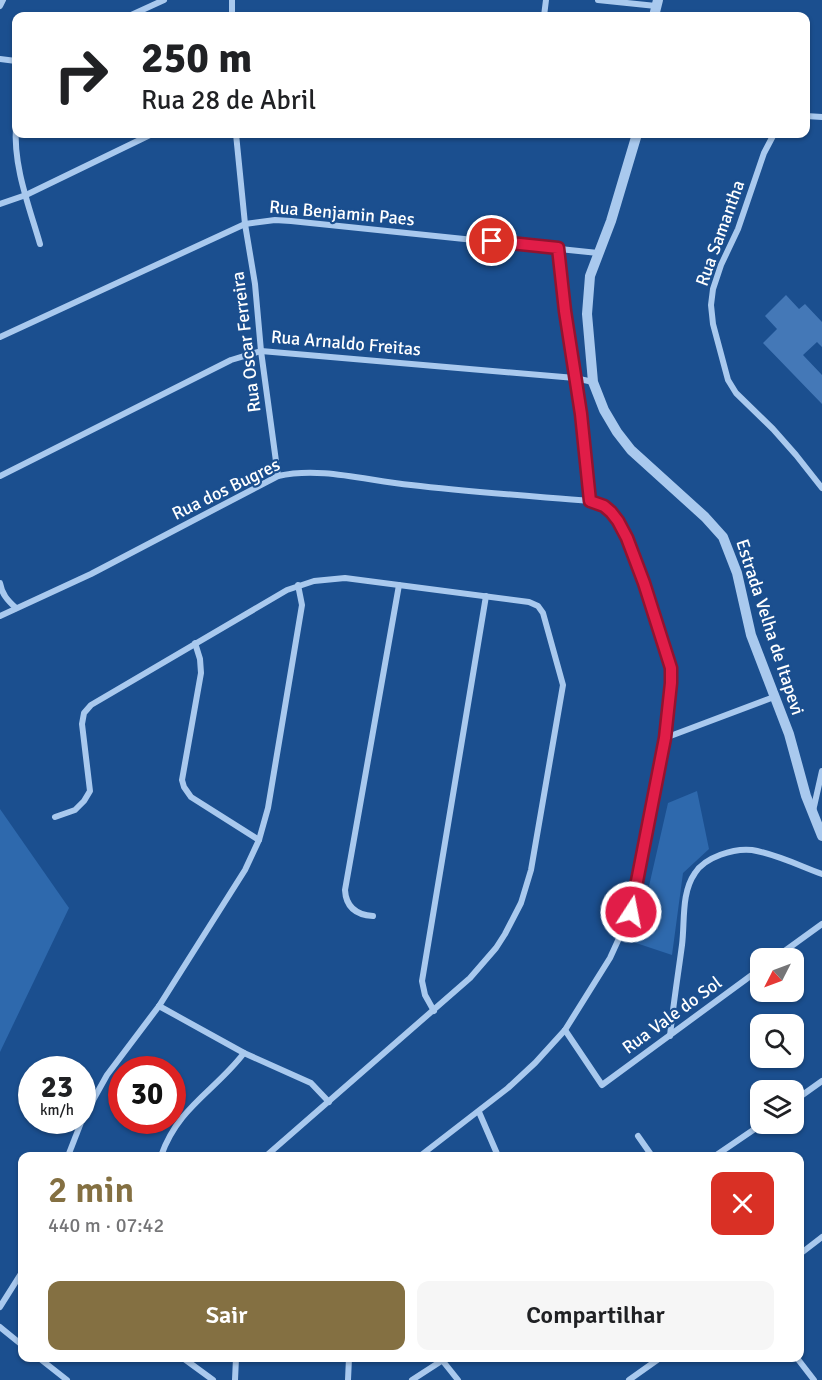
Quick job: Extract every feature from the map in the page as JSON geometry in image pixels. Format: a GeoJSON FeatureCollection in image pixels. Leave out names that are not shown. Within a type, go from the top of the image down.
{"type":"FeatureCollection","features":[{"type":"Feature","properties":{"kind":"street"},"geometry":{"type":"LineString","coordinates":[[0,6],[3,0]]}},
{"type":"Feature","properties":{"kind":"street"},"geometry":{"type":"LineString","coordinates":[[138,12],[164,0]]}},
{"type":"Feature","properties":{"kind":"street"},"geometry":{"type":"LineString","coordinates":[[598,0],[656,7]]}},
{"type":"Feature","properties":{"kind":"street"},"geometry":{"type":"LineString","coordinates":[[15,138],[18,165],[40,244]]}},
{"type":"Feature","properties":{"kind":"street"},"geometry":{"type":"LineString","coordinates":[[0,204],[26,195],[144,138]]}},
{"type":"Feature","properties":{"kind":"street","name":"Rua Oscar Ferreira"},"geometry":{"type":"LineString","coordinates":[[236,138],[245,224],[255,284],[261,351],[278,476]]}},
{"type":"Feature","properties":{"kind":"street","name":"Estrada Velha de Itapevi"},"geometry":{"type":"LineString","coordinates":[[636,138],[611,221],[590,276],[587,295],[588,342],[593,382],[604,410],[631,450],[705,517],[723,537],[737,573],[752,635],[789,734],[812,814],[822,835]]}},
{"type":"Feature","properties":{"kind":"street","name":"Rua Samantha"},"geometry":{"type":"LineString","coordinates":[[772,138],[764,153],[738,229],[721,265],[713,289],[711,305],[713,324],[728,380],[736,393],[773,429],[812,473],[822,488]]}},
{"type":"Feature","properties":{"kind":"street","name":"Rua Benjamin Paes"},"geometry":{"type":"LineString","coordinates":[[0,337],[245,224],[275,220],[291,221],[598,253]]}},
{"type":"Feature","properties":{"kind":"street"},"geometry":{"type":"LineString","coordinates":[[425,1152],[479,1112],[536,1063],[565,1030],[610,958],[631,912],[665,738],[671,683],[671,668],[667,653],[644,583],[618,521],[604,506],[590,501],[581,414],[574,378],[558,248]]}},
{"type":"Feature","properties":{"kind":"street","name":"Rua Arnaldo Freitas"},"geometry":{"type":"LineString","coordinates":[[0,476],[231,360],[261,351],[574,378],[593,382]]}},
{"type":"Feature","properties":{"kind":"street","name":"Rua dos Bugres"},"geometry":{"type":"LineString","coordinates":[[0,616],[90,574],[278,476],[291,473],[328,474],[411,485],[590,501]]}},
{"type":"Feature","properties":{"kind":"street"},"geometry":{"type":"LineString","coordinates":[[55,817],[75,810],[90,791],[82,724],[87,709],[195,643],[298,585],[345,578],[529,602],[540,609],[545,617],[563,685],[531,870],[521,903],[505,934],[483,964],[434,1011],[271,1152]]}},
{"type":"Feature","properties":{"kind":"street"},"geometry":{"type":"LineString","coordinates":[[0,583],[7,600],[16,608]]}},
{"type":"Feature","properties":{"kind":"street"},"geometry":{"type":"LineString","coordinates":[[96,1095],[107,1075],[159,1006],[246,870],[259,840],[268,808],[302,605],[298,585]]}},
{"type":"Feature","properties":{"kind":"street"},"geometry":{"type":"LineString","coordinates":[[373,916],[360,915],[355,912],[348,904],[345,890],[399,585]]}},
{"type":"Feature","properties":{"kind":"street"},"geometry":{"type":"LineString","coordinates":[[434,1011],[425,995],[422,981],[486,596]]}},
{"type":"Feature","properties":{"kind":"street"},"geometry":{"type":"LineString","coordinates":[[195,643],[200,659],[201,674],[182,780],[184,787],[191,798],[259,840]]}},
{"type":"Feature","properties":{"kind":"street"},"geometry":{"type":"LineString","coordinates":[[665,738],[774,697]]}},
{"type":"Feature","properties":{"kind":"street"},"geometry":{"type":"LineString","coordinates":[[812,814],[822,771]]}},
{"type":"Feature","properties":{"kind":"street"},"geometry":{"type":"LineString","coordinates":[[670,1036],[686,896],[696,870],[708,860],[722,854],[750,850],[769,854],[822,874]]}},
{"type":"Feature","properties":{"kind":"street"},"geometry":{"type":"LineString","coordinates":[[789,948],[822,924]]}},
{"type":"Feature","properties":{"kind":"street","name":"Rua Vale do Sol"},"geometry":{"type":"LineString","coordinates":[[565,1030],[602,1085],[750,976]]}},
{"type":"Feature","properties":{"kind":"street"},"geometry":{"type":"LineString","coordinates":[[159,1006],[244,1053],[311,1083],[329,1102]]}},
{"type":"Feature","properties":{"kind":"street"},"geometry":{"type":"LineString","coordinates":[[163,1152],[170,1134],[187,1111],[244,1053]]}},
{"type":"Feature","properties":{"kind":"street"},"geometry":{"type":"LineString","coordinates":[[804,1094],[822,1081]]}},
{"type":"Feature","properties":{"kind":"street"},"geometry":{"type":"LineString","coordinates":[[479,1112],[496,1152]]}},
{"type":"Feature","properties":{"kind":"street"},"geometry":{"type":"LineString","coordinates":[[721,1152],[750,1132]]}},
{"type":"Feature","properties":{"kind":"street"},"geometry":{"type":"LineString","coordinates":[[70,1152],[77,1134]]}},
{"type":"Feature","properties":{"kind":"street"},"geometry":{"type":"LineString","coordinates":[[638,1136],[649,1152]]}},
{"type":"Feature","properties":{"kind":"street"},"geometry":{"type":"LineString","coordinates":[[804,1251],[822,1237]]}},
{"type":"Feature","properties":{"kind":"street"},"geometry":{"type":"LineString","coordinates":[[0,1307],[18,1278]]}},
{"type":"Feature","properties":{"kind":"street"},"geometry":{"type":"LineString","coordinates":[[0,1327],[18,1342]]}},
{"type":"Feature","properties":{"kind":"street"},"geometry":{"type":"LineString","coordinates":[[44,1362],[67,1380]]}},
{"type":"Feature","properties":{"kind":"street"},"geometry":{"type":"LineString","coordinates":[[188,1362],[213,1380]]}},
{"type":"Feature","properties":{"kind":"street"},"geometry":{"type":"LineString","coordinates":[[235,1380],[236,1362]]}},
{"type":"Feature","properties":{"kind":"street"},"geometry":{"type":"LineString","coordinates":[[348,1380],[349,1362]]}},
{"type":"Feature","properties":{"kind":"street"},"geometry":{"type":"LineString","coordinates":[[412,1380],[439,1362]]}},
{"type":"Feature","properties":{"kind":"street"},"geometry":{"type":"LineString","coordinates":[[446,1362],[458,1380]]}},
{"type":"Feature","properties":{"kind":"street"},"geometry":{"type":"LineString","coordinates":[[629,1380],[654,1362]]}},
{"type":"Feature","properties":{"kind":"street"},"geometry":{"type":"LineString","coordinates":[[800,1362],[814,1380]]}},
{"type":"Feature","properties":{"kind":"shaded area"},"geometry":{"type":"Polygon","coordinates":[[[697,791],[709,849],[683,873],[672,955],[636,943],[668,803],[697,791]]]}},
{"type":"Feature","properties":{"kind":"shaded area"},"geometry":{"type":"Polygon","coordinates":[[[0,809],[69,908],[0,1052],[0,809]]]}},
{"type":"Feature","properties":{"kind":"building"},"geometry":{"type":"Polygon","coordinates":[[[786,295],[799,309],[805,304],[822,322],[822,347],[817,342],[803,355],[822,375],[822,404],[763,343],[777,329],[765,316],[786,295]]]}},
{"type":"Feature","properties":{"kind":"route"},"geometry":{"type":"LineString","coordinates":[[492,241],[558,248],[574,378],[581,414],[590,501],[604,506],[611,512],[627,538],[671,668],[665,738],[631,912]]}}]}
